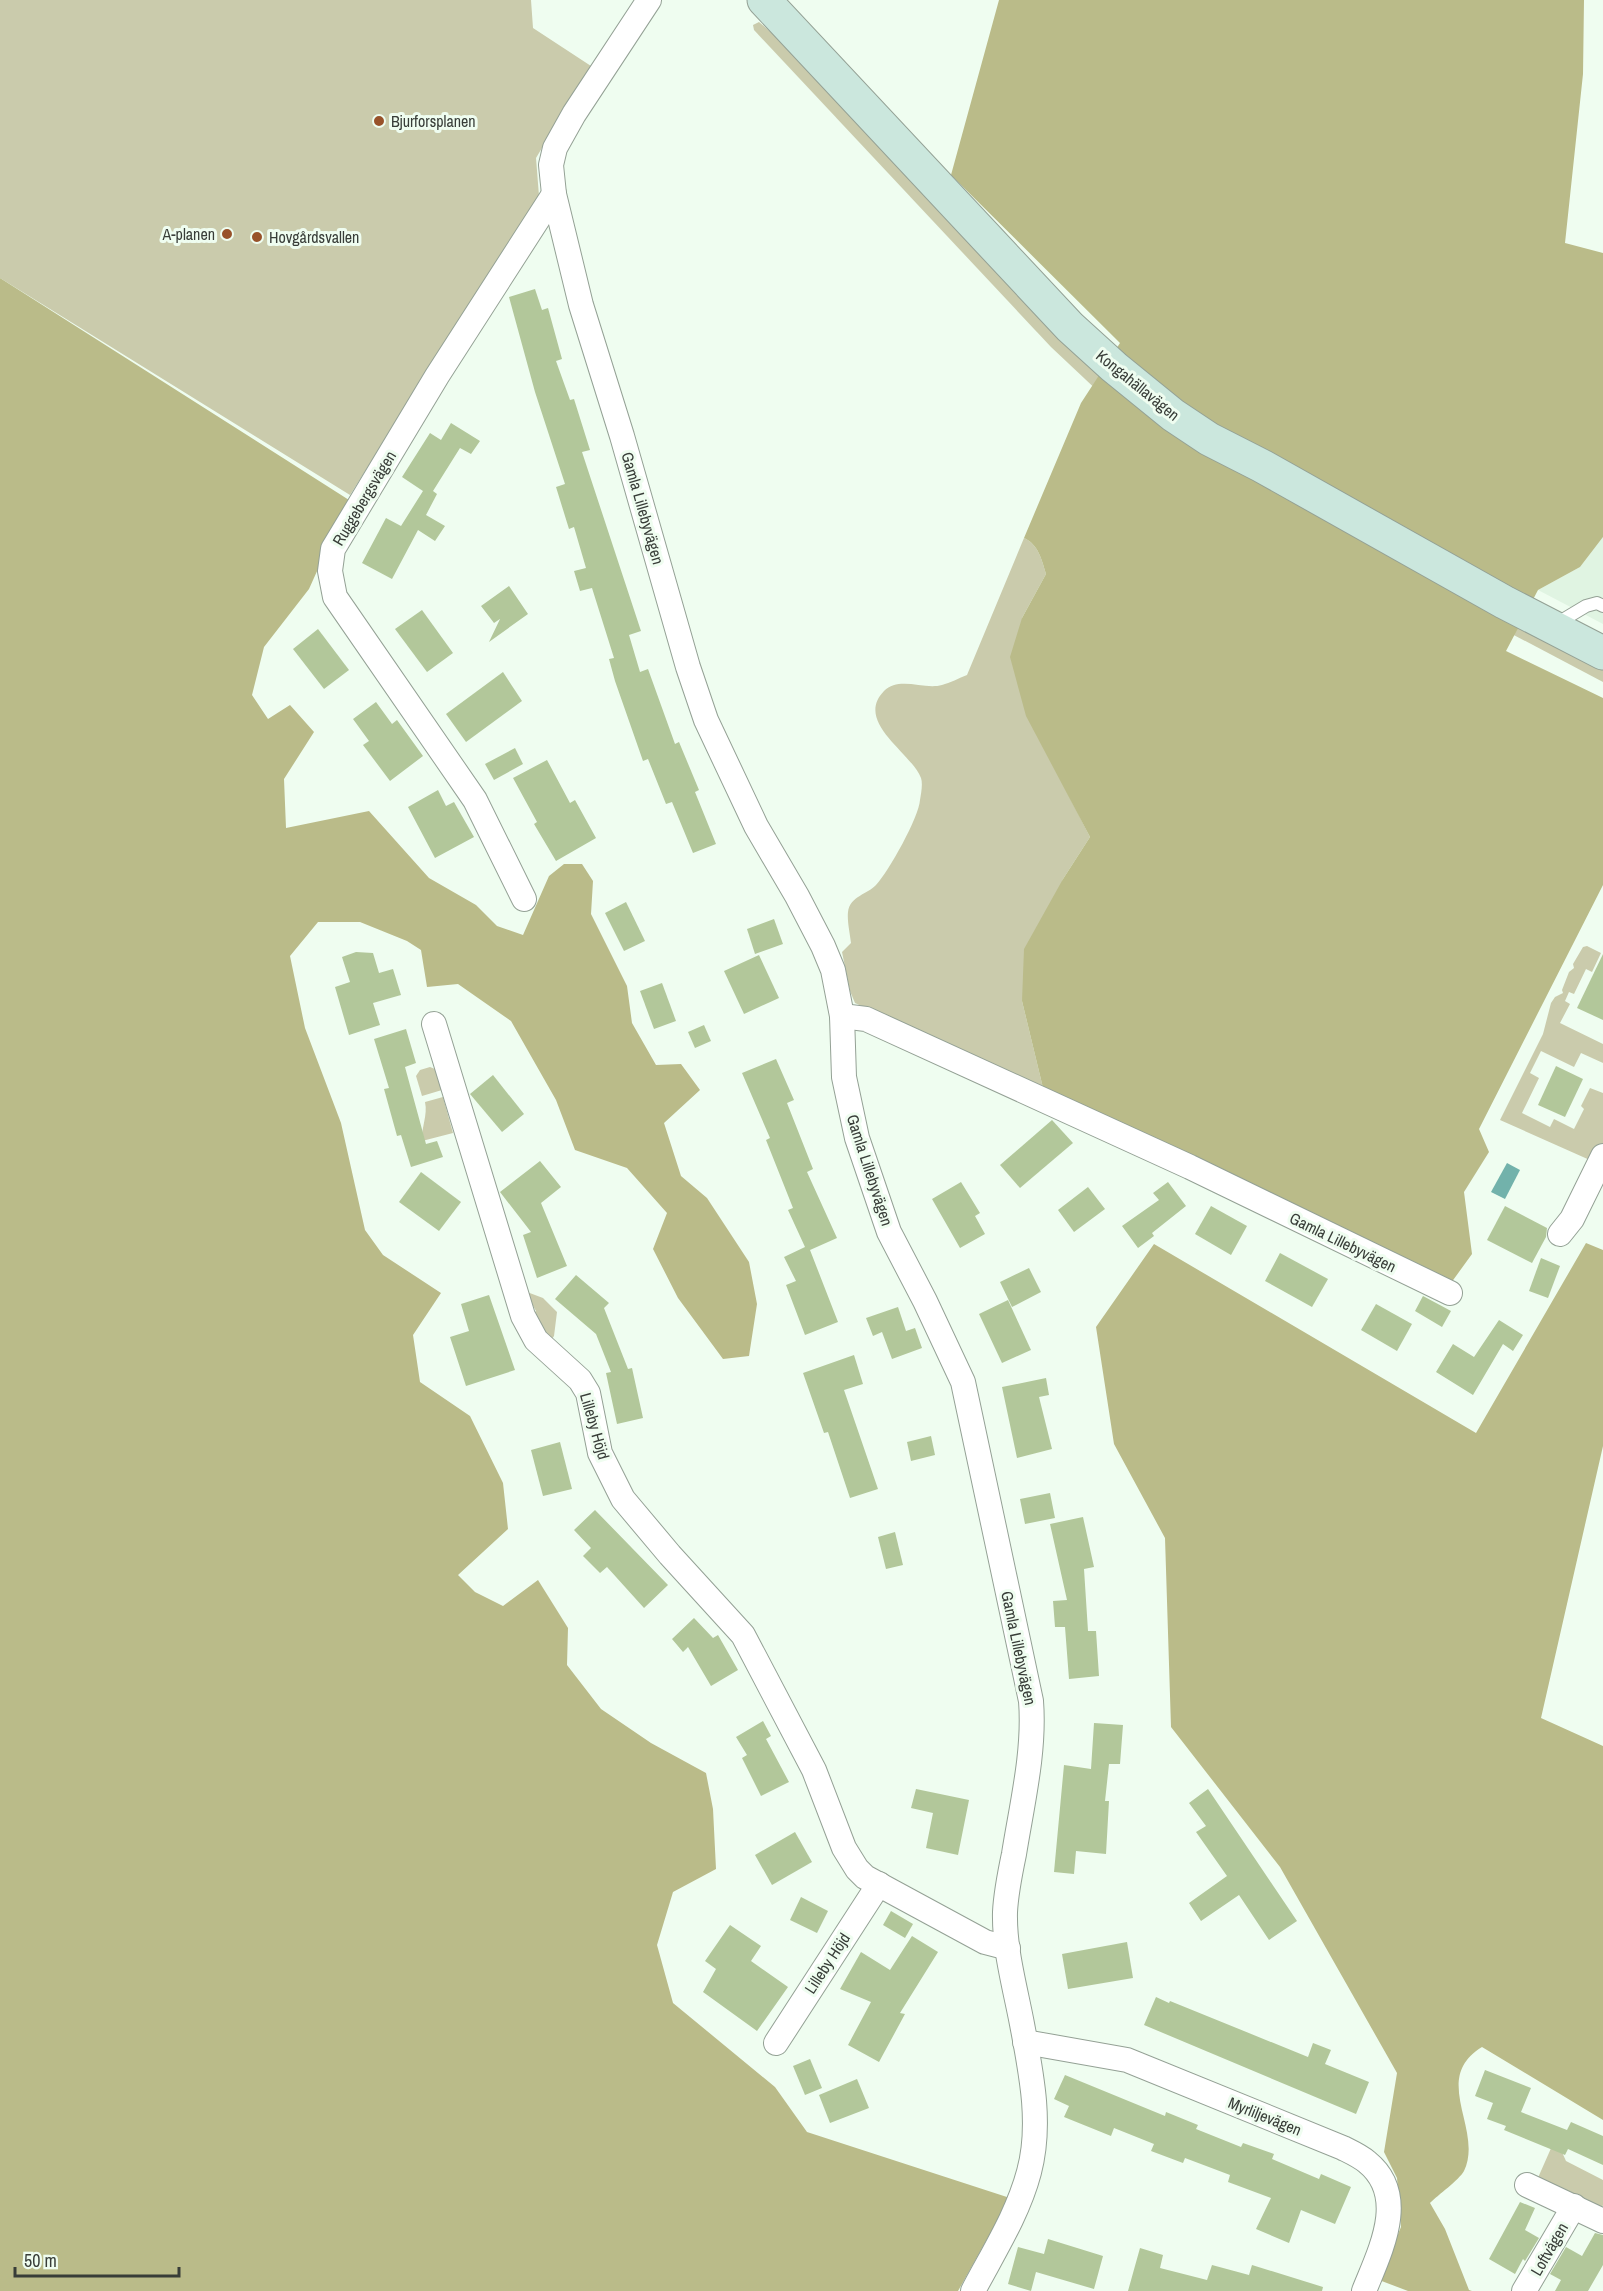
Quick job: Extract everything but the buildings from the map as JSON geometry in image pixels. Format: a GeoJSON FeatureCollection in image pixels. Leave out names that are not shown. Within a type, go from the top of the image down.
{"type":"FeatureCollection","features":[{"type":"Feature","properties":{"kind":"street","name":"Gamla Lillebyvägen"},"geometry":{"type":"LineString","coordinates":[[650,0],[574,114],[555,148],[550,165],[554,194],[581,304],[622,436],[685,657],[706,720],[756,826],[823,946],[835,979],[842,1016],[842,1055],[848,1101],[880,1211],[963,1382],[1031,1701],[1033,1723],[1030,1751],[1005,1913],[1008,1948],[1025,2042],[1035,2129],[1030,2172],[1009,2222],[973,2291]]}},
{"type":"Feature","properties":{"kind":"street","name":"Kongahällavägen"},"geometry":{"type":"LineString","coordinates":[[764,0],[1070,327],[1114,367],[1173,415],[1209,439],[1262,466],[1504,602],[1603,653]]}},
{"type":"Feature","properties":{"kind":"street","name":"Ruggebergsvägen"},"geometry":{"type":"LineString","coordinates":[[524,899],[475,800],[335,597],[330,571],[333,549],[437,376],[554,194]]}},
{"type":"Feature","properties":{"kind":"street","name":"Gamla Lillebyvägen"},"geometry":{"type":"LineString","coordinates":[[842,1016],[866,1019],[877,1024],[1190,1167],[1450,1293]]}},
{"type":"Feature","properties":{"kind":"street","name":"Lilleby Höjd"},"geometry":{"type":"LineString","coordinates":[[434,1024],[523,1316],[536,1340],[580,1380],[588,1393],[600,1454],[623,1499],[670,1555],[743,1635],[814,1770],[844,1848],[856,1869],[865,1877],[985,1942],[1008,1948]]}},
{"type":"Feature","properties":{"kind":"street"},"geometry":{"type":"LineString","coordinates":[[1560,1234],[1572,1219],[1603,1156]]}},
{"type":"Feature","properties":{"kind":"street","name":"Lilleby Höjd"},"geometry":{"type":"LineString","coordinates":[[777,2043],[879,1884]]}},
{"type":"Feature","properties":{"kind":"street","name":"Myrliljevägen"},"geometry":{"type":"LineString","coordinates":[[1025,2042],[1085,2051],[1137,2063],[1343,2148],[1367,2161],[1384,2181],[1389,2209],[1388,2229],[1364,2291]]}},
{"type":"Feature","properties":{"kind":"street","name":"Loftvägen"},"geometry":{"type":"LineString","coordinates":[[1527,2185],[1603,2221]]}},
{"type":"Feature","properties":{"kind":"street","name":"Loftvägen"},"geometry":{"type":"LineString","coordinates":[[1524,2291],[1574,2206]]}},
{"type":"Feature","properties":{"kind":"lane"},"geometry":{"type":"LineString","coordinates":[[1552,627],[1586,606],[1597,603],[1603,606]]}},
{"type":"Feature","properties":{"kind":"shaded area","name":"Hovgårdsvallen"},"geometry":{"type":"Polygon","coordinates":[[[0,0],[531,0],[533,28],[591,66],[536,158],[539,196],[350,495],[0,278],[0,0]]]}},
{"type":"Feature","properties":{"kind":"shaded area"},"geometry":{"type":"Polygon","coordinates":[[[759,22],[781,41],[1132,399],[1102,395],[1051,347],[754,30],[753,25],[759,22]]]}},
{"type":"Feature","properties":{"kind":"shaded area"},"geometry":{"type":"Polygon","coordinates":[[[1363,535],[1603,666],[1603,682],[1493,624],[1363,535]]]}},
{"type":"Feature","properties":{"kind":"shaded area"},"geometry":{"type":"Polygon","coordinates":[[[1603,537],[1603,624],[1538,590],[1580,567],[1603,537]]]}},
{"type":"Feature","properties":{"kind":"shaded area"},"geometry":{"type":"Polygon","coordinates":[[[1024,538],[1036,548],[1046,574],[1022,618],[1048,755],[1090,837],[1063,879],[1022,1001],[1044,1092],[855,1003],[850,991],[842,952],[851,943],[849,907],[852,902],[876,885],[888,868],[915,818],[921,792],[921,778],[915,768],[880,725],[876,714],[877,703],[884,691],[897,684],[935,686],[967,675],[1024,538]]]}},
{"type":"Feature","properties":{"kind":"shaded area"},"geometry":{"type":"Polygon","coordinates":[[[1587,946],[1601,953],[1592,972],[1586,969],[1574,994],[1569,992],[1565,1001],[1570,1004],[1560,1023],[1603,1044],[1603,1063],[1581,1053],[1574,1067],[1541,1051],[1530,1073],[1539,1078],[1522,1113],[1550,1127],[1554,1119],[1574,1129],[1584,1109],[1581,1106],[1590,1088],[1603,1093],[1603,1144],[1592,1161],[1500,1120],[1543,1034],[1551,1003],[1555,997],[1563,993],[1569,972],[1574,968],[1573,964],[1583,947],[1587,946]]]}},
{"type":"Feature","properties":{"kind":"shaded area"},"geometry":{"type":"Polygon","coordinates":[[[430,1067],[435,1069],[442,1090],[422,1096],[416,1076],[420,1070],[430,1067]]]}},
{"type":"Feature","properties":{"kind":"shaded area"},"geometry":{"type":"Polygon","coordinates":[[[443,1097],[453,1133],[422,1141],[425,1102],[443,1097]]]}},
{"type":"Feature","properties":{"kind":"shaded area"},"geometry":{"type":"Polygon","coordinates":[[[527,1292],[543,1298],[557,1312],[554,1336],[548,1345],[531,1317],[536,1311],[532,1304],[527,1305],[527,1292]]]}},
{"type":"Feature","properties":{"kind":"shaded area"},"geometry":{"type":"Polygon","coordinates":[[[1552,2146],[1561,2150],[1566,2161],[1603,2180],[1601,2210],[1537,2180],[1552,2146]]]}},
{"type":"Feature","properties":{"kind":"green space"},"geometry":{"type":"Polygon","coordinates":[[[999,0],[1584,0],[1583,74],[1565,243],[1603,253],[1603,537],[1580,567],[1538,590],[1506,651],[1603,698],[1603,885],[1479,1129],[1489,1152],[1464,1192],[1472,1254],[1451,1283],[1044,1092],[1022,1001],[1024,949],[1063,879],[1090,837],[1026,716],[1010,657],[1022,618],[1046,574],[1036,548],[1024,538],[1081,403],[1120,343],[951,175],[999,0]]]}},
{"type":"Feature","properties":{"kind":"green space"},"geometry":{"type":"Polygon","coordinates":[[[0,278],[349,500],[309,589],[264,647],[252,695],[268,719],[290,705],[314,732],[284,779],[286,828],[369,811],[429,878],[476,905],[497,926],[523,935],[549,876],[564,864],[582,864],[593,881],[591,914],[627,986],[632,1023],[656,1065],[681,1064],[700,1090],[664,1123],[681,1176],[707,1198],[749,1262],[757,1304],[749,1356],[723,1359],[678,1298],[653,1249],[667,1213],[627,1168],[575,1150],[556,1100],[511,1021],[458,984],[427,987],[421,950],[407,941],[360,922],[318,922],[290,956],[305,1028],[341,1123],[365,1230],[383,1255],[441,1293],[413,1335],[420,1382],[470,1416],[503,1483],[508,1529],[458,1575],[475,1592],[503,1606],[538,1580],[568,1628],[567,1665],[601,1709],[651,1743],[706,1773],[713,1809],[716,1869],[673,1892],[657,1945],[673,2003],[775,2087],[807,2132],[1010,2198],[958,2291],[0,2291],[0,278]]]}},
{"type":"Feature","properties":{"kind":"green space"},"geometry":{"type":"Polygon","coordinates":[[[1586,1243],[1603,1250],[1603,1446],[1541,1718],[1603,1746],[1603,2120],[1482,2047],[1467,2060],[1460,2074],[1459,2089],[1468,2138],[1468,2155],[1464,2171],[1430,2203],[1445,2229],[1469,2290],[1472,2291],[1408,2291],[1379,2280],[1401,2227],[1397,2178],[1384,2152],[1397,2073],[1280,1867],[1171,1727],[1165,1538],[1114,1444],[1096,1327],[1154,1244],[1476,1433],[1586,1243]]]}},
{"type":"Feature","properties":{"kind":"water"},"geometry":{"type":"Polygon","coordinates":[[[1507,1163],[1520,1170],[1505,1199],[1491,1192],[1507,1163]]]}},
{"type":"Feature","properties":{"kind":"place","name":"Bjurforsplanen"},"geometry":{"type":"Point","coordinates":[379,121]}},
{"type":"Feature","properties":{"kind":"place","name":"A-planen"},"geometry":{"type":"Point","coordinates":[227,234]}},
{"type":"Feature","properties":{"kind":"place","name":"Hovgårdsvallen"},"geometry":{"type":"Point","coordinates":[257,237]}}]}
